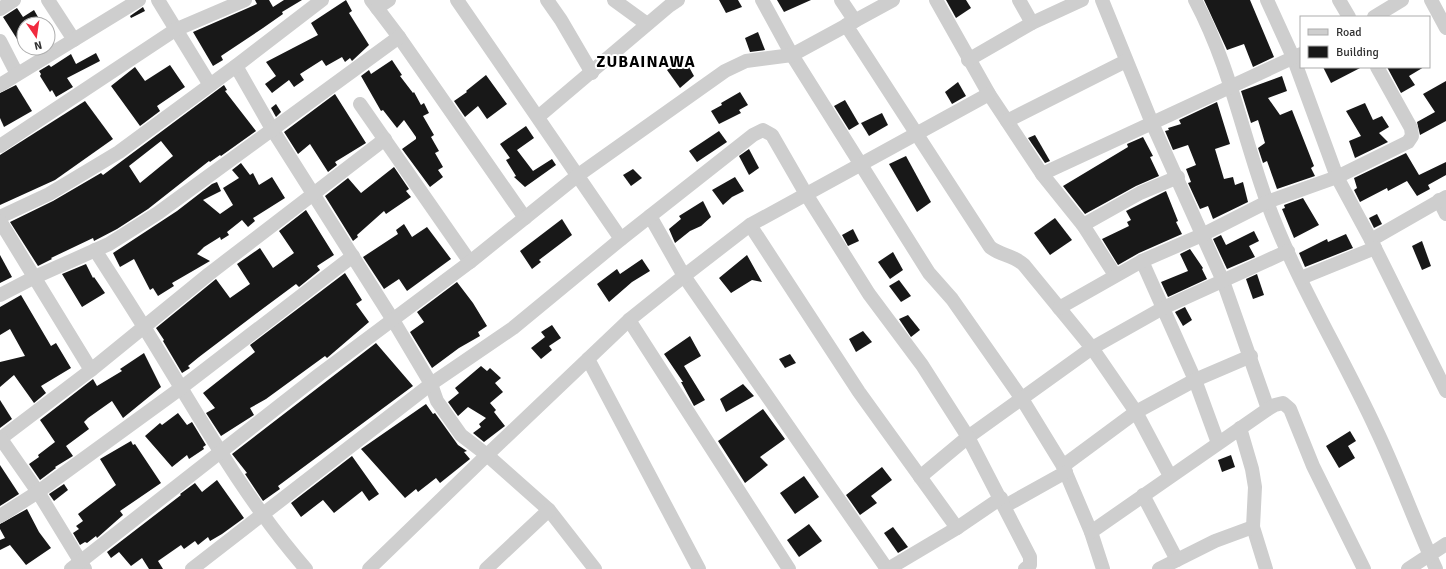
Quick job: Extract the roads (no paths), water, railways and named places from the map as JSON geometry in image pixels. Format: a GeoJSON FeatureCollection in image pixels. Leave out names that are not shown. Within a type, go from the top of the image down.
{"type":"FeatureCollection","features":[{"type":"Feature","properties":{"kind":"street"},"geometry":{"type":"LineString","coordinates":[[0,9],[14,0]]}},
{"type":"Feature","properties":{"kind":"street"},"geometry":{"type":"LineString","coordinates":[[48,0],[74,40]]}},
{"type":"Feature","properties":{"kind":"street"},"geometry":{"type":"LineString","coordinates":[[0,85],[139,0]]}},
{"type":"Feature","properties":{"kind":"street"},"geometry":{"type":"LineString","coordinates":[[158,0],[210,85]]}},
{"type":"Feature","properties":{"kind":"street"},"geometry":{"type":"LineString","coordinates":[[0,146],[175,30],[245,0]]}},
{"type":"Feature","properties":{"kind":"street"},"geometry":{"type":"LineString","coordinates":[[0,217],[49,194],[88,173],[236,66],[322,0]]}},
{"type":"Feature","properties":{"kind":"street"},"geometry":{"type":"LineString","coordinates":[[389,0],[374,4],[399,37],[525,218]]}},
{"type":"Feature","properties":{"kind":"street"},"geometry":{"type":"LineString","coordinates":[[457,0],[621,238]]}},
{"type":"Feature","properties":{"kind":"street"},"geometry":{"type":"LineString","coordinates":[[546,0],[561,20],[592,73]]}},
{"type":"Feature","properties":{"kind":"street"},"geometry":{"type":"LineString","coordinates":[[614,0],[647,24]]}},
{"type":"Feature","properties":{"kind":"street"},"geometry":{"type":"LineString","coordinates":[[538,117],[592,73],[647,24],[678,0]]}},
{"type":"Feature","properties":{"kind":"street"},"geometry":{"type":"LineString","coordinates":[[762,0],[792,55],[862,164],[929,273],[952,299],[1022,399],[1065,469],[1091,532],[1103,569]]}},
{"type":"Feature","properties":{"kind":"street"},"geometry":{"type":"LineString","coordinates":[[841,0],[850,23],[915,134],[990,247],[997,253],[1007,254],[1018,259],[1092,348],[1136,412],[1170,476]]}},
{"type":"Feature","properties":{"kind":"street"},"geometry":{"type":"LineString","coordinates":[[385,139],[144,326],[91,370],[0,439],[38,492],[79,567],[220,453],[392,320],[470,262],[577,176],[725,71],[746,61],[792,55],[892,0]]}},
{"type":"Feature","properties":{"kind":"street"},"geometry":{"type":"LineString","coordinates":[[936,0],[968,60],[1007,122],[1042,174],[1083,225],[1115,275]]}},
{"type":"Feature","properties":{"kind":"street"},"geometry":{"type":"LineString","coordinates":[[1019,0],[1032,23]]}},
{"type":"Feature","properties":{"kind":"street"},"geometry":{"type":"LineString","coordinates":[[968,60],[1032,23],[1082,0]]}},
{"type":"Feature","properties":{"kind":"street"},"geometry":{"type":"LineString","coordinates":[[1102,0],[1152,123],[1178,177],[1223,281],[1268,409]]}},
{"type":"Feature","properties":{"kind":"street"},"geometry":{"type":"LineString","coordinates":[[1195,0],[1210,27],[1232,86],[1267,202],[1288,251],[1376,429],[1436,569]]}},
{"type":"Feature","properties":{"kind":"street"},"geometry":{"type":"LineString","coordinates":[[1042,174],[1297,56],[1267,0]]}},
{"type":"Feature","properties":{"kind":"street"},"geometry":{"type":"LineString","coordinates":[[1339,0],[1348,16]]}},
{"type":"Feature","properties":{"kind":"street"},"geometry":{"type":"LineString","coordinates":[[1376,16],[1402,0]]}},
{"type":"Feature","properties":{"kind":"street"},"geometry":{"type":"LineString","coordinates":[[1431,0],[1446,28]]}},
{"type":"Feature","properties":{"kind":"street"},"geometry":{"type":"LineString","coordinates":[[0,295],[35,277],[109,244],[158,213],[399,37]]}},
{"type":"Feature","properties":{"kind":"street"},"geometry":{"type":"LineString","coordinates":[[0,41],[17,74]]}},
{"type":"Feature","properties":{"kind":"street"},"geometry":{"type":"LineString","coordinates":[[1007,122],[1126,61]]}},
{"type":"Feature","properties":{"kind":"street"},"geometry":{"type":"LineString","coordinates":[[236,66],[272,129],[353,256],[431,384],[437,401],[461,435],[487,455],[549,510],[594,569]]}},
{"type":"Feature","properties":{"kind":"street"},"geometry":{"type":"LineString","coordinates":[[1301,68],[1337,177],[1373,244],[1446,390]]}},
{"type":"Feature","properties":{"kind":"street"},"geometry":{"type":"LineString","coordinates":[[1059,308],[1142,261],[1202,235],[1267,202],[1337,177],[1408,142],[1412,136],[1411,128],[1378,68]]}},
{"type":"Feature","properties":{"kind":"street"},"geometry":{"type":"LineString","coordinates":[[369,569],[629,320],[750,225],[989,94]]}},
{"type":"Feature","properties":{"kind":"street"},"geometry":{"type":"LineString","coordinates":[[360,104],[470,262]]}},
{"type":"Feature","properties":{"kind":"street"},"geometry":{"type":"LineString","coordinates":[[192,569],[431,384],[513,328],[621,238],[753,135],[763,130],[772,135],[806,194],[869,294],[922,365],[968,437],[1003,502],[1030,557],[1030,565],[1025,569]]}},
{"type":"Feature","properties":{"kind":"street"},"geometry":{"type":"LineString","coordinates":[[1083,225],[1140,193],[1178,177]]}},
{"type":"Feature","properties":{"kind":"street"},"geometry":{"type":"LineString","coordinates":[[1301,278],[1373,244],[1442,199],[1446,214]]}},
{"type":"Feature","properties":{"kind":"street"},"geometry":{"type":"LineString","coordinates":[[650,216],[684,276],[888,569],[1003,502],[1065,469],[1136,412],[1195,380],[1250,356]]}},
{"type":"Feature","properties":{"kind":"street"},"geometry":{"type":"LineString","coordinates":[[0,221],[91,370]]}},
{"type":"Feature","properties":{"kind":"street"},"geometry":{"type":"LineString","coordinates":[[750,225],[859,392],[957,528]]}},
{"type":"Feature","properties":{"kind":"street"},"geometry":{"type":"LineString","coordinates":[[95,250],[144,326],[220,453],[301,567]]}},
{"type":"Feature","properties":{"kind":"street"},"geometry":{"type":"LineString","coordinates":[[920,476],[968,437],[1092,348],[1163,308],[1288,251]]}},
{"type":"Feature","properties":{"kind":"street"},"geometry":{"type":"LineString","coordinates":[[0,516],[38,492],[181,388],[353,256]]}},
{"type":"Feature","properties":{"kind":"street"},"geometry":{"type":"LineString","coordinates":[[1142,261],[1195,380],[1218,443]]}},
{"type":"Feature","properties":{"kind":"street"},"geometry":{"type":"LineString","coordinates":[[629,320],[789,569]]}},
{"type":"Feature","properties":{"kind":"street"},"geometry":{"type":"LineString","coordinates":[[588,359],[699,569]]}},
{"type":"Feature","properties":{"kind":"street"},"geometry":{"type":"LineString","coordinates":[[1091,532],[1268,409],[1279,403],[1283,403],[1290,409],[1314,466],[1364,569]]}},
{"type":"Feature","properties":{"kind":"street"},"geometry":{"type":"LineString","coordinates":[[1240,428],[1252,469],[1255,487],[1253,528],[1266,569]]}},
{"type":"Feature","properties":{"kind":"street"},"geometry":{"type":"LineString","coordinates":[[1143,495],[1177,560]]}},
{"type":"Feature","properties":{"kind":"street"},"geometry":{"type":"LineString","coordinates":[[486,569],[549,510]]}},
{"type":"Feature","properties":{"kind":"street"},"geometry":{"type":"LineString","coordinates":[[1159,569],[1215,541],[1253,528]]}},
{"type":"Feature","properties":{"kind":"street"},"geometry":{"type":"LineString","coordinates":[[1408,569],[1446,544]]}},
{"type":"Feature","properties":{"kind":"district","name":"ZUBAINAWA"},"geometry":{"type":"Point","coordinates":[646,61]}}]}
